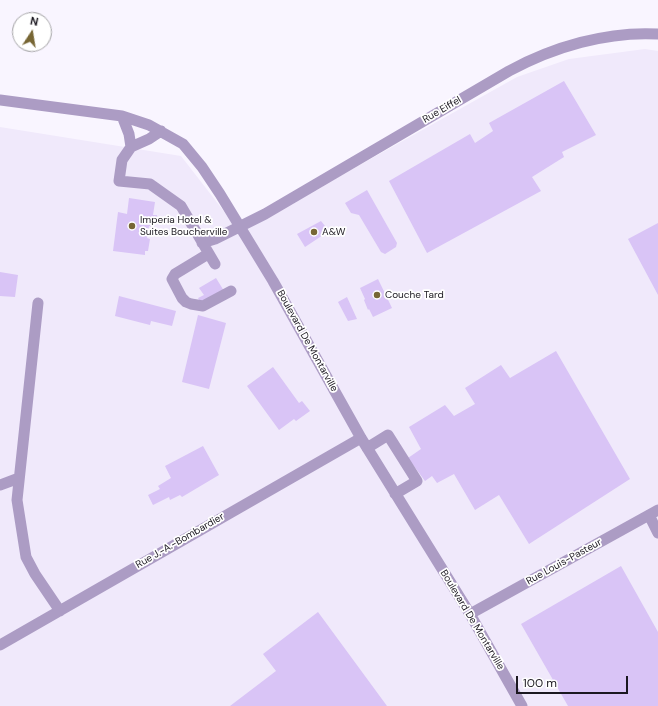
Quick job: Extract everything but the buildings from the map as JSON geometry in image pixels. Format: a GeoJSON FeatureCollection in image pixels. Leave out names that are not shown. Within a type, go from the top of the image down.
{"type":"FeatureCollection","features":[{"type":"Feature","properties":{"kind":"street","name":"Rue Eiffel"},"geometry":{"type":"LineString","coordinates":[[202,244],[240,227],[272,210],[530,60],[561,49],[604,38],[658,34]]}},
{"type":"Feature","properties":{"kind":"street","name":"Boulevard De Montarville"},"geometry":{"type":"LineString","coordinates":[[0,100],[122,116],[149,125],[184,144],[202,167],[240,227],[273,282],[361,438],[470,614],[522,706]]}},
{"type":"Feature","properties":{"kind":"street"},"geometry":{"type":"LineString","coordinates":[[122,116],[129,134],[131,147]]}},
{"type":"Feature","properties":{"kind":"street"},"geometry":{"type":"LineString","coordinates":[[161,131],[131,147],[122,160],[119,180],[150,184],[181,206],[215,264]]}},
{"type":"Feature","properties":{"kind":"street"},"geometry":{"type":"LineString","coordinates":[[208,254],[173,276],[172,279],[182,298],[186,302],[203,306],[231,291]]}},
{"type":"Feature","properties":{"kind":"street"},"geometry":{"type":"LineString","coordinates":[[38,303],[17,500],[26,557],[35,574],[60,611]]}},
{"type":"Feature","properties":{"kind":"street"},"geometry":{"type":"LineString","coordinates":[[367,448],[388,435],[417,481],[395,494]]}},
{"type":"Feature","properties":{"kind":"street","name":"Rue J.-A.-Bombardier"},"geometry":{"type":"LineString","coordinates":[[0,646],[361,438]]}},
{"type":"Feature","properties":{"kind":"street"},"geometry":{"type":"LineString","coordinates":[[0,485],[19,478]]}},
{"type":"Feature","properties":{"kind":"street"},"geometry":{"type":"LineString","coordinates":[[653,513],[658,532]]}},
{"type":"Feature","properties":{"kind":"street","name":"Rue Louis-Pasteur"},"geometry":{"type":"LineString","coordinates":[[470,614],[653,513]]}},
{"type":"Feature","properties":{"kind":"shaded area"},"geometry":{"type":"Polygon","coordinates":[[[645,49],[658,51],[658,706],[0,706],[0,127],[181,156],[240,232],[517,77],[569,59],[645,49]]]}},
{"type":"Feature","properties":{"kind":"place","name":"Imperia Hotel & Suites Boucherville"},"geometry":{"type":"Point","coordinates":[132,226]}},
{"type":"Feature","properties":{"kind":"place","name":"A&W"},"geometry":{"type":"Point","coordinates":[314,232]}},
{"type":"Feature","properties":{"kind":"place","name":"Couche Tard"},"geometry":{"type":"Point","coordinates":[377,295]}}]}
